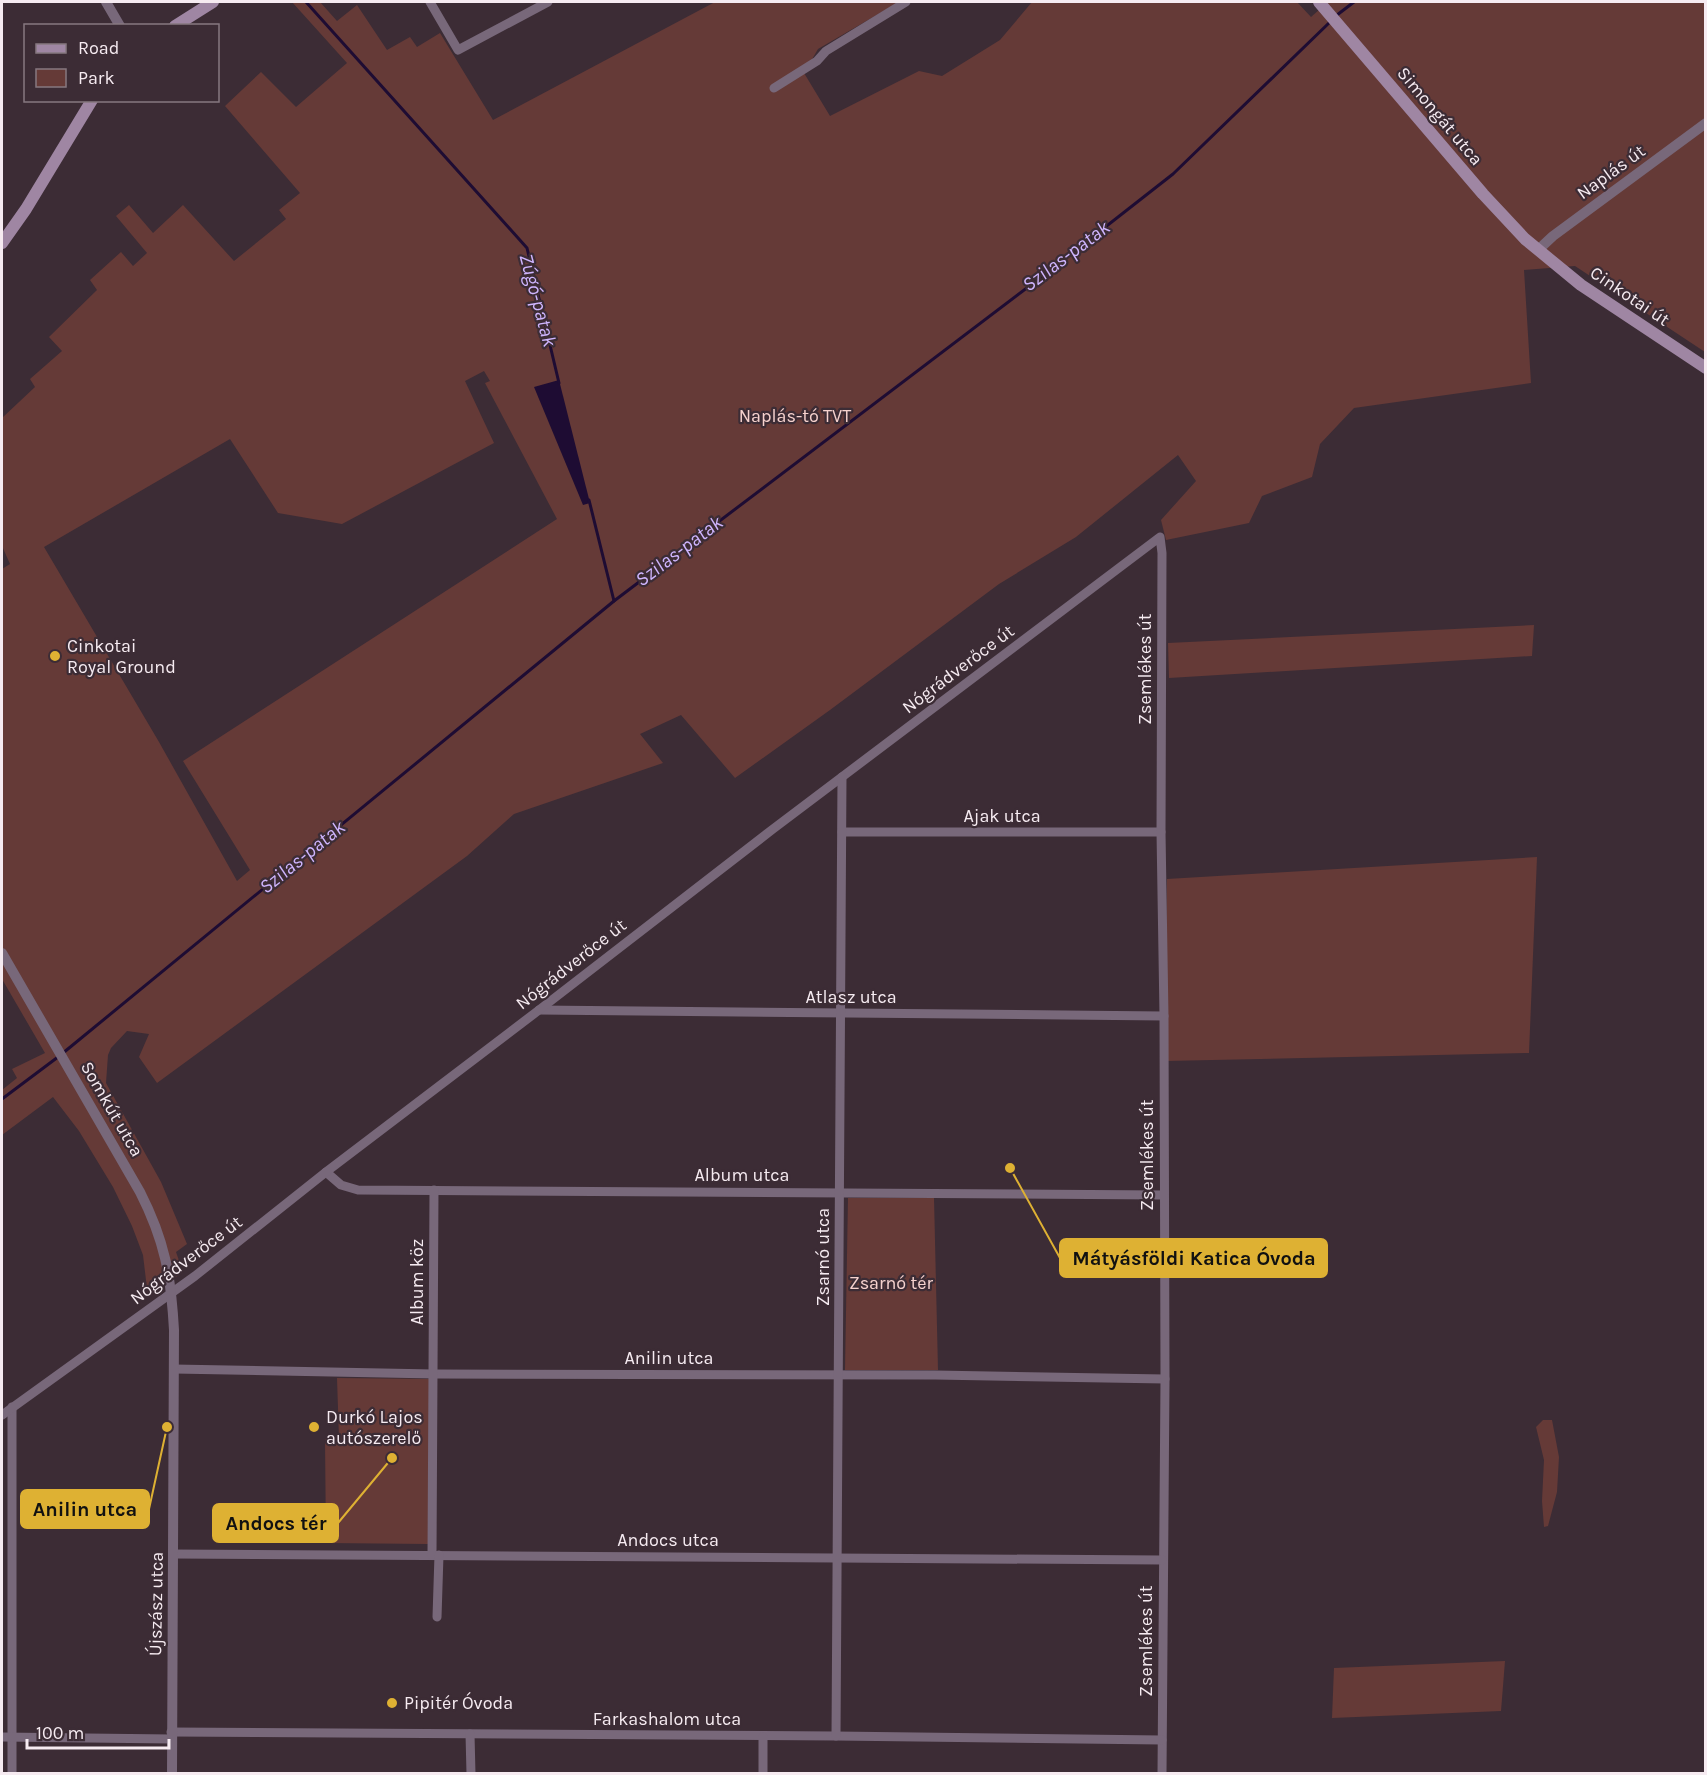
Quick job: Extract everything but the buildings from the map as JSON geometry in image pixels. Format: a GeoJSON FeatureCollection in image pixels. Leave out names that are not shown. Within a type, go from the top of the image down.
{"type":"FeatureCollection","features":[{"type":"Feature","properties":{"kind":"main road"},"geometry":{"type":"LineString","coordinates":[[177,24],[193,8],[213,2]]}},
{"type":"Feature","properties":{"kind":"main road","name":"Simongát utca"},"geometry":{"type":"LineString","coordinates":[[1322,6],[1483,194],[1538,250]]}},
{"type":"Feature","properties":{"kind":"main road"},"geometry":{"type":"LineString","coordinates":[[2,243],[26,209],[91,102]]}},
{"type":"Feature","properties":{"kind":"main road","name":"Cinkotai út"},"geometry":{"type":"LineString","coordinates":[[1538,250],[1590,291],[1706,368]]}},
{"type":"Feature","properties":{"kind":"street"},"geometry":{"type":"LineString","coordinates":[[106,2],[119,24]]}},
{"type":"Feature","properties":{"kind":"street"},"geometry":{"type":"LineString","coordinates":[[430,2],[458,50],[549,2]]}},
{"type":"Feature","properties":{"kind":"street"},"geometry":{"type":"LineString","coordinates":[[774,88],[817,61],[826,51],[906,2]]}},
{"type":"Feature","properties":{"kind":"street","name":"Naplás út"},"geometry":{"type":"LineString","coordinates":[[1538,250],[1553,236],[1706,123]]}},
{"type":"Feature","properties":{"kind":"street","name":"Nógrádverőce út"},"geometry":{"type":"LineString","coordinates":[[2,1414],[200,1272],[326,1172],[1160,537]]}},
{"type":"Feature","properties":{"kind":"street","name":"Zsemlékes út"},"geometry":{"type":"LineString","coordinates":[[1160,537],[1162,553],[1161,832],[1165,1379],[1162,1773]]}},
{"type":"Feature","properties":{"kind":"street","name":"Zsarnó utca"},"geometry":{"type":"LineString","coordinates":[[836,1736],[842,777]]}},
{"type":"Feature","properties":{"kind":"street","name":"Ajak utca"},"geometry":{"type":"LineString","coordinates":[[842,832],[1161,832]]}},
{"type":"Feature","properties":{"kind":"street","name":"Somkút utca"},"geometry":{"type":"LineString","coordinates":[[2,953],[154,1219],[162,1242],[172,1292]]}},
{"type":"Feature","properties":{"kind":"street","name":"Atlasz utca"},"geometry":{"type":"LineString","coordinates":[[539,1010],[1164,1016]]}},
{"type":"Feature","properties":{"kind":"street","name":"Album utca"},"geometry":{"type":"LineString","coordinates":[[326,1172],[348,1188],[358,1190],[1163,1195]]}},
{"type":"Feature","properties":{"kind":"street","name":"Album köz"},"geometry":{"type":"LineString","coordinates":[[434,1190],[435,1555]]}},
{"type":"Feature","properties":{"kind":"street","name":"Újszász utca"},"geometry":{"type":"LineString","coordinates":[[172,1292],[174,1370],[172,1773]]}},
{"type":"Feature","properties":{"kind":"street","name":"Anilin utca"},"geometry":{"type":"LineString","coordinates":[[174,1370],[434,1374],[935,1375],[1165,1379]]}},
{"type":"Feature","properties":{"kind":"street"},"geometry":{"type":"LineString","coordinates":[[12,1407],[12,1773]]}},
{"type":"Feature","properties":{"kind":"street","name":"Andocs utca"},"geometry":{"type":"LineString","coordinates":[[173,1554],[1162,1560]]}},
{"type":"Feature","properties":{"kind":"street"},"geometry":{"type":"LineString","coordinates":[[435,1555],[437,1617]]}},
{"type":"Feature","properties":{"kind":"street"},"geometry":{"type":"LineString","coordinates":[[471,1734],[471,1773]]}},
{"type":"Feature","properties":{"kind":"street","name":"Farkashalom utca"},"geometry":{"type":"LineString","coordinates":[[2,1737],[471,1734],[1161,1740]]}},
{"type":"Feature","properties":{"kind":"street"},"geometry":{"type":"LineString","coordinates":[[763,1773],[764,1737]]}},
{"type":"Feature","properties":{"kind":"green space","name":"Naplás-tó TVT"},"geometry":{"type":"Polygon","coordinates":[[[292,2],[320,2],[337,21],[357,5],[387,50],[410,37],[417,47],[440,33],[493,120],[715,2],[899,2],[818,49],[804,73],[830,116],[919,71],[942,76],[1000,40],[1032,2],[1297,2],[1311,17],[1328,2],[1705,2],[1705,352],[1575,266],[1524,270],[1531,383],[1354,408],[1320,444],[1312,477],[1262,496],[1249,523],[1166,540],[1161,520],[1196,481],[1178,455],[1076,537],[999,584],[735,778],[681,715],[640,734],[663,763],[514,814],[467,856],[157,1083],[139,1057],[149,1034],[127,1031],[111,1048],[108,1055],[106,1083],[161,1182],[187,1244],[176,1252],[183,1272],[148,1297],[143,1255],[132,1226],[113,1187],[79,1131],[53,1097],[2,1135],[2,1090],[17,1078],[12,1069],[45,1053],[2,979],[2,569],[10,564],[2,546],[2,418],[35,387],[30,379],[62,351],[49,337],[97,290],[90,280],[121,252],[133,266],[147,253],[116,216],[129,205],[153,233],[183,205],[234,261],[286,219],[279,210],[300,193],[225,106],[261,72],[296,107],[347,63],[292,2]],[[484,371],[465,381],[494,443],[342,524],[278,513],[230,439],[44,547],[159,742],[237,881],[250,870],[183,761],[557,519],[485,383],[490,381],[484,371]]]}},
{"type":"Feature","properties":{"kind":"green space"},"geometry":{"type":"Polygon","coordinates":[[[1534,625],[1532,656],[1169,678],[1168,643],[1534,625]]]}},
{"type":"Feature","properties":{"kind":"green space"},"geometry":{"type":"Polygon","coordinates":[[[1537,857],[1529,1053],[1165,1061],[1167,879],[1537,857]]]}},
{"type":"Feature","properties":{"kind":"green space","name":"Zsarnó tér"},"geometry":{"type":"Polygon","coordinates":[[[848,1198],[934,1198],[938,1370],[845,1370],[848,1198]]]}},
{"type":"Feature","properties":{"kind":"green space"},"geometry":{"type":"Polygon","coordinates":[[[337,1378],[430,1379],[429,1544],[326,1543],[325,1439],[339,1438],[337,1378]]]}},
{"type":"Feature","properties":{"kind":"green space"},"geometry":{"type":"Polygon","coordinates":[[[1543,1420],[1552,1420],[1559,1457],[1557,1492],[1548,1526],[1544,1527],[1542,1501],[1544,1460],[1536,1427],[1543,1420]]]}},
{"type":"Feature","properties":{"kind":"green space"},"geometry":{"type":"Polygon","coordinates":[[[1505,1661],[1501,1711],[1332,1718],[1334,1668],[1505,1661]]]}},
{"type":"Feature","properties":{"kind":"shaded area"},"geometry":{"type":"Polygon","coordinates":[[[559,380],[590,503],[583,505],[534,387],[559,380]]]}},
{"type":"Feature","properties":{"kind":"waterway","name":"Zúgó-patak"},"geometry":{"type":"LineString","coordinates":[[306,2],[527,248],[559,383]]}},
{"type":"Feature","properties":{"kind":"waterway","name":"Szilas-patak"},"geometry":{"type":"LineString","coordinates":[[1337,15],[1354,2]]}},
{"type":"Feature","properties":{"kind":"waterway","name":"Szilas-patak"},"geometry":{"type":"LineString","coordinates":[[63,1053],[614,601],[1044,275],[1173,174],[1330,22]]}},
{"type":"Feature","properties":{"kind":"waterway","name":"Zúgó-patak"},"geometry":{"type":"LineString","coordinates":[[589,500],[614,601]]}},
{"type":"Feature","properties":{"kind":"waterway","name":"Szilas-patak"},"geometry":{"type":"LineString","coordinates":[[2,1099],[58,1057]]}},
{"type":"Feature","properties":{"kind":"place","name":"Cinkotai Royal Ground"},"geometry":{"type":"Point","coordinates":[55,656]}},
{"type":"Feature","properties":{"kind":"place","name":"Mátyásföldi Katica Óvoda"},"geometry":{"type":"Point","coordinates":[1010,1168]}},
{"type":"Feature","properties":{"kind":"place","name":"Anilin utca"},"geometry":{"type":"Point","coordinates":[167,1427]}},
{"type":"Feature","properties":{"kind":"place","name":"Durkó Lajos autószerelő"},"geometry":{"type":"Point","coordinates":[314,1427]}},
{"type":"Feature","properties":{"kind":"place","name":"Andocs tér"},"geometry":{"type":"Point","coordinates":[392,1458]}},
{"type":"Feature","properties":{"kind":"place","name":"Pipitér Óvoda"},"geometry":{"type":"Point","coordinates":[392,1703]}}]}
